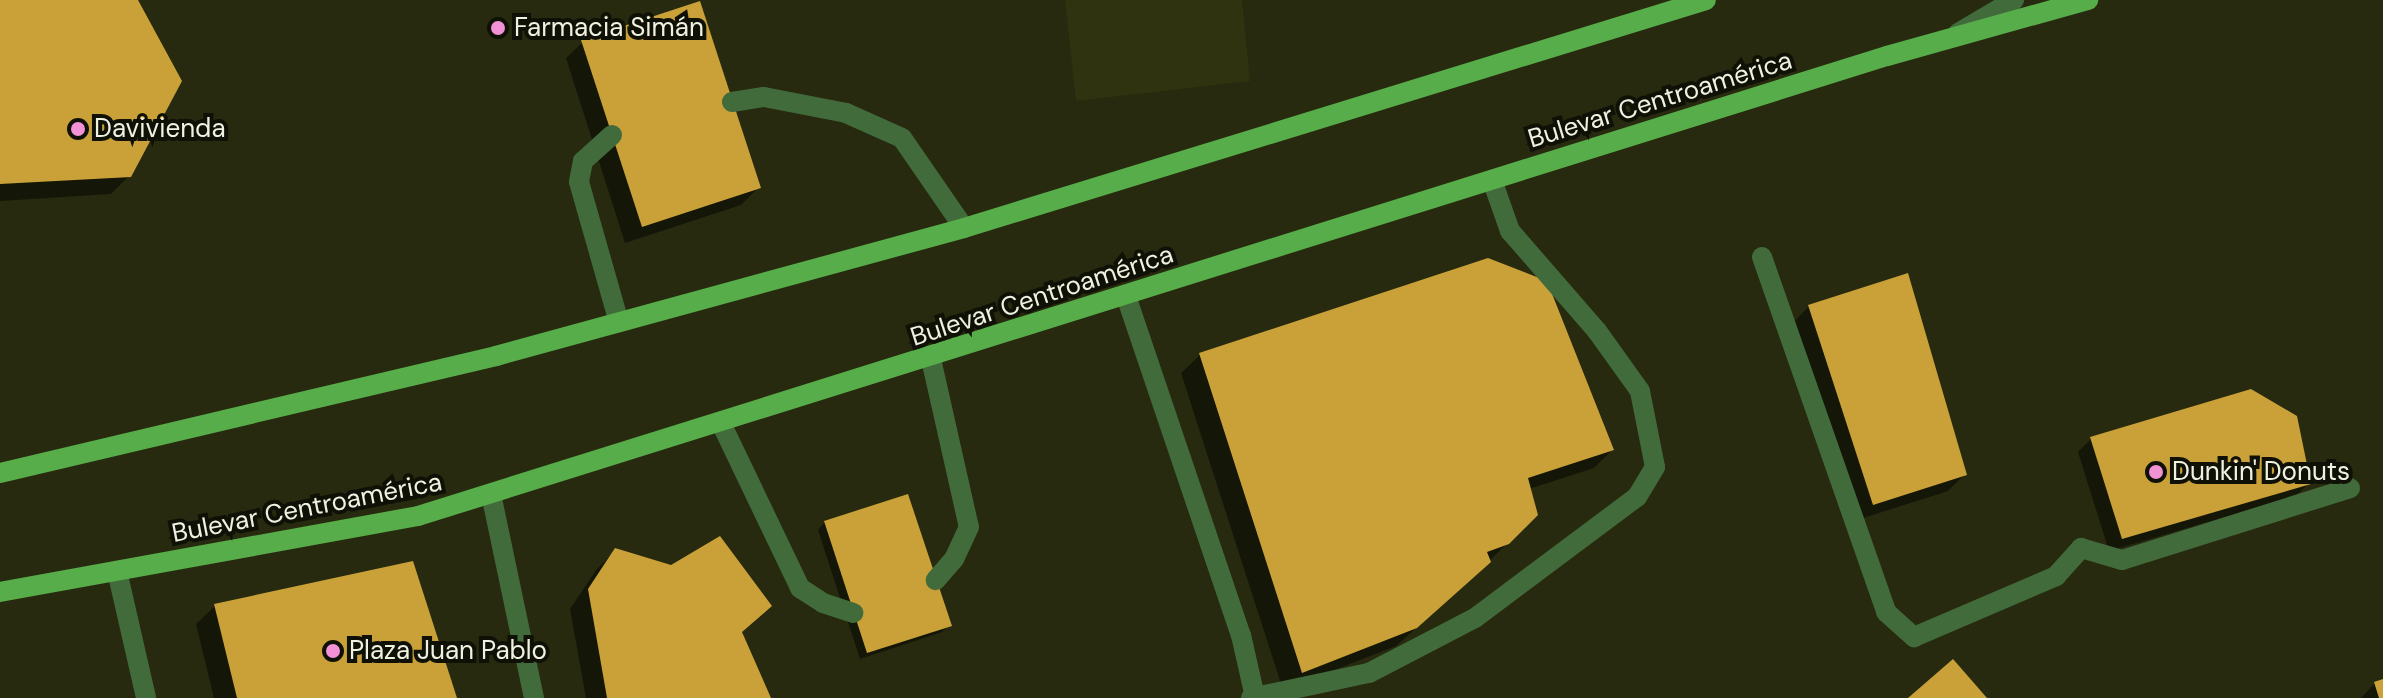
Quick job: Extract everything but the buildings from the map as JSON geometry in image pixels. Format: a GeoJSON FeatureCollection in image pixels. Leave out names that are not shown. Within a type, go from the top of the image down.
{"type":"FeatureCollection","features":[{"type":"Feature","properties":{"kind":"main road"},"geometry":{"type":"LineString","coordinates":[[0,473],[496,356],[964,228],[1706,0]]}},
{"type":"Feature","properties":{"kind":"main road","name":"Bulevar Centroamérica"},"geometry":{"type":"LineString","coordinates":[[0,592],[418,516],[931,359],[1947,39],[2088,0]]}},
{"type":"Feature","properties":{"kind":"street"},"geometry":{"type":"LineString","coordinates":[[1947,39],[2014,0]]}},
{"type":"Feature","properties":{"kind":"street"},"geometry":{"type":"LineString","coordinates":[[732,102],[764,97],[846,113],[902,138],[964,228]]}},
{"type":"Feature","properties":{"kind":"street"},"geometry":{"type":"LineString","coordinates":[[612,135],[583,161],[579,182],[619,322]]}},
{"type":"Feature","properties":{"kind":"street"},"geometry":{"type":"LineString","coordinates":[[1126,296],[1241,635],[1253,697],[1369,673],[1475,618],[1637,497],[1655,467],[1640,391],[1597,331],[1510,231],[1492,180]]}},
{"type":"Feature","properties":{"kind":"street"},"geometry":{"type":"LineString","coordinates":[[1762,257],[1886,612],[1914,637],[2056,576],[2081,548],[2122,560],[2350,488]]}},
{"type":"Feature","properties":{"kind":"street"},"geometry":{"type":"LineString","coordinates":[[931,359],[969,527],[954,559],[936,580]]}},
{"type":"Feature","properties":{"kind":"street"},"geometry":{"type":"LineString","coordinates":[[721,423],[800,588],[823,603],[853,613]]}},
{"type":"Feature","properties":{"kind":"street"},"geometry":{"type":"LineString","coordinates":[[491,494],[534,698]]}},
{"type":"Feature","properties":{"kind":"street"},"geometry":{"type":"LineString","coordinates":[[117,571],[146,698]]}},
{"type":"Feature","properties":{"kind":"shaded area"},"geometry":{"type":"Polygon","coordinates":[[[1065,0],[1242,0],[1250,81],[1076,101],[1065,0]]]}},
{"type":"Feature","properties":{"kind":"place","name":"Farmacia Simán"},"geometry":{"type":"Point","coordinates":[498,28]}},
{"type":"Feature","properties":{"kind":"place","name":"Davivienda"},"geometry":{"type":"Point","coordinates":[78,129]}},
{"type":"Feature","properties":{"kind":"place","name":"Dunkin' Donuts"},"geometry":{"type":"Point","coordinates":[2156,472]}},
{"type":"Feature","properties":{"kind":"place","name":"Plaza Juan Pablo"},"geometry":{"type":"Point","coordinates":[333,651]}}]}
